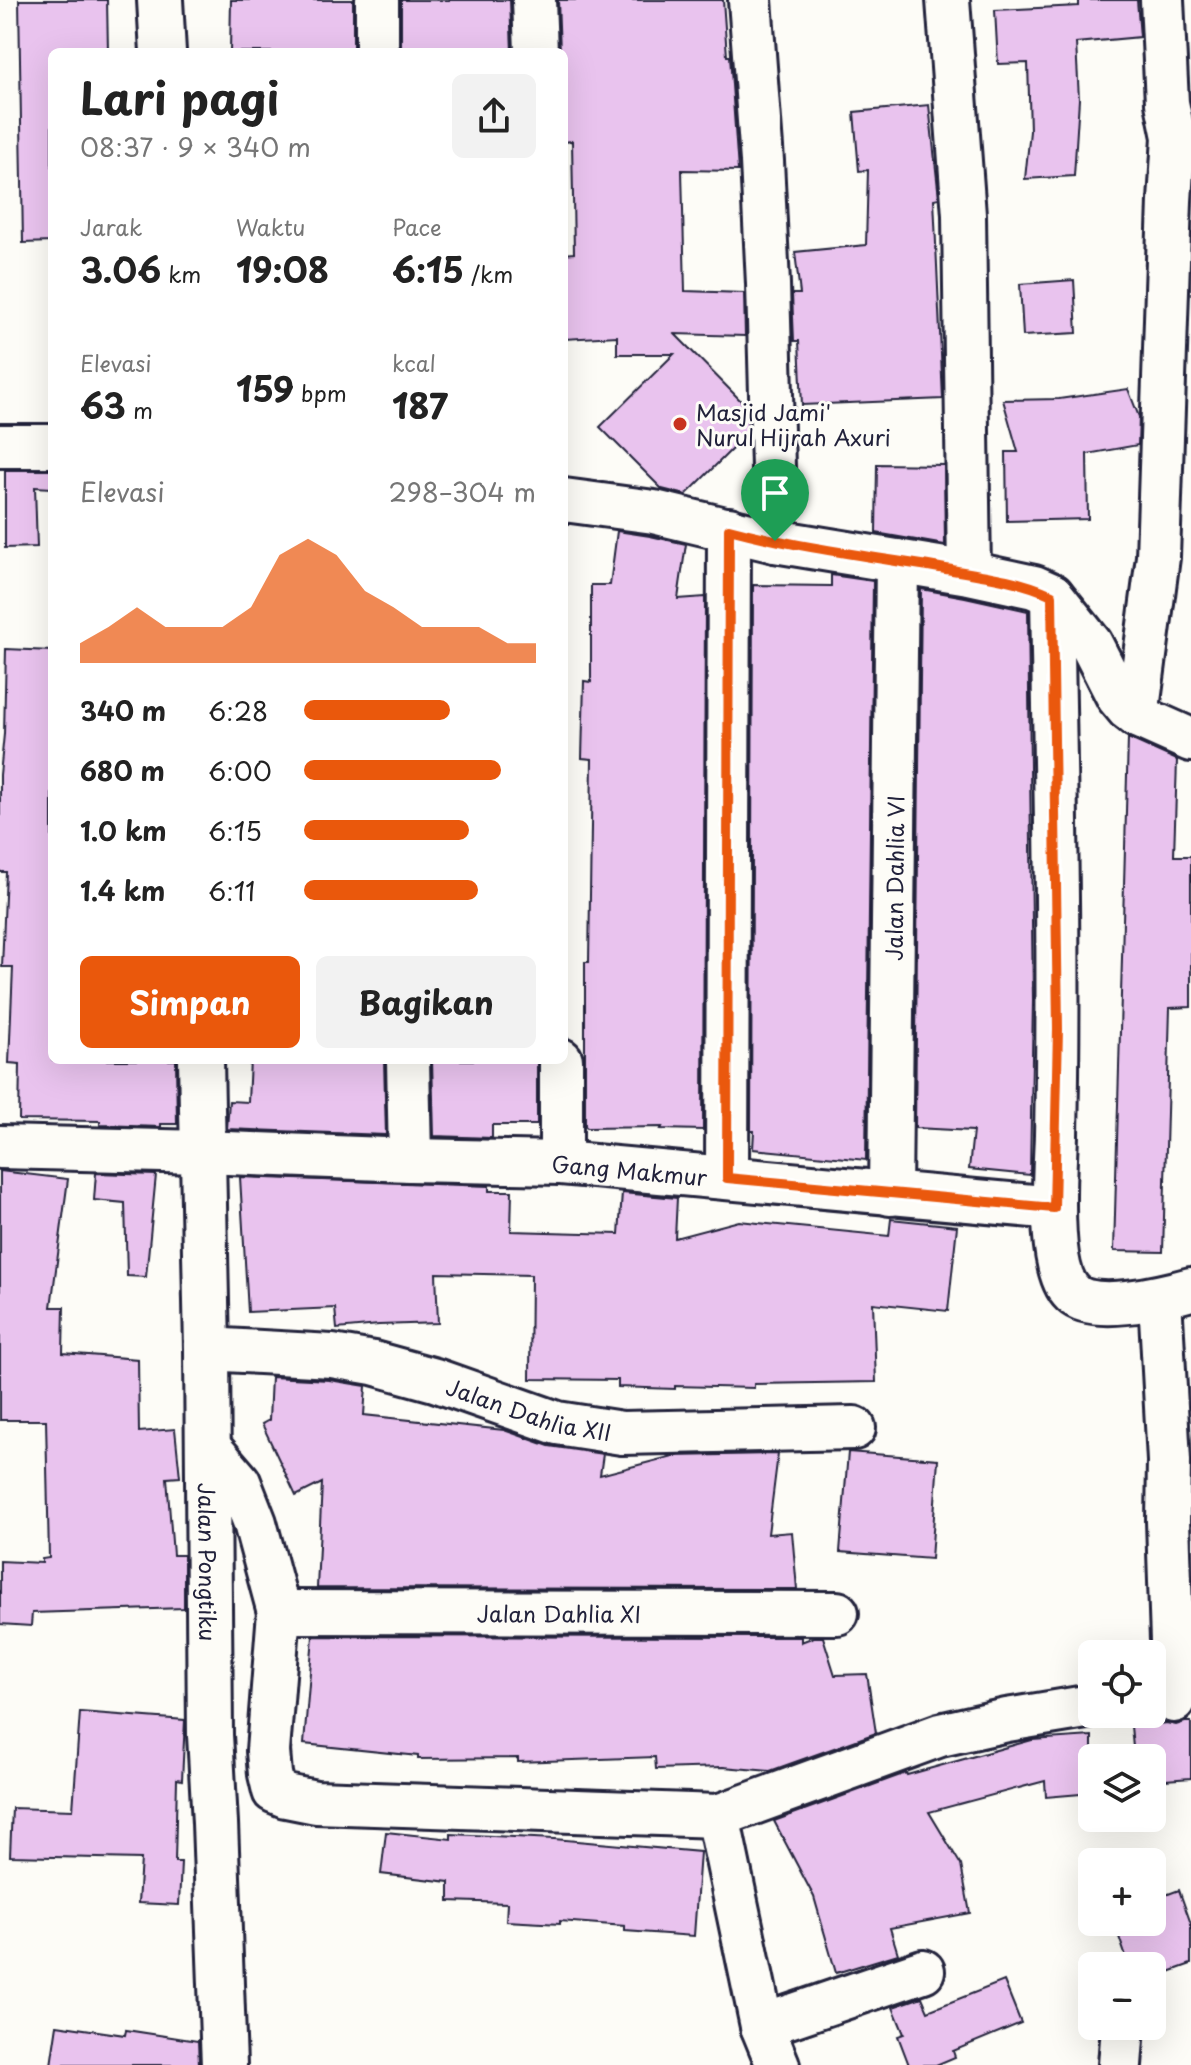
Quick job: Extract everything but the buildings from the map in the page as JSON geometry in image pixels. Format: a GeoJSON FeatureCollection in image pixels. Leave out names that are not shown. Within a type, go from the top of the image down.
{"type":"FeatureCollection","features":[{"type":"Feature","properties":{"kind":"street"},"geometry":{"type":"LineString","coordinates":[[160,0],[163,48]]}},
{"type":"Feature","properties":{"kind":"street"},"geometry":{"type":"LineString","coordinates":[[377,0],[377,48]]}},
{"type":"Feature","properties":{"kind":"street"},"geometry":{"type":"LineString","coordinates":[[534,0],[536,48]]}},
{"type":"Feature","properties":{"kind":"street"},"geometry":{"type":"LineString","coordinates":[[750,0],[767,253],[775,541]]}},
{"type":"Feature","properties":{"kind":"street"},"geometry":{"type":"LineString","coordinates":[[948,0],[964,215],[969,573]]}},
{"type":"Feature","properties":{"kind":"street"},"geometry":{"type":"LineString","coordinates":[[1137,716],[1158,557],[1170,201],[1183,135],[1167,103],[1162,0]]}},
{"type":"Feature","properties":{"kind":"street"},"geometry":{"type":"LineString","coordinates":[[0,446],[48,446]]}},
{"type":"Feature","properties":{"kind":"street"},"geometry":{"type":"LineString","coordinates":[[568,501],[654,512],[775,541],[969,573],[1034,587],[1052,595],[1091,644],[1118,697],[1128,709],[1191,740]]}},
{"type":"Feature","properties":{"kind":"street"},"geometry":{"type":"LineString","coordinates":[[727,1178],[729,529]]}},
{"type":"Feature","properties":{"kind":"street","name":"Jalan Dahlia VI"},"geometry":{"type":"LineString","coordinates":[[890,1194],[897,561]]}},
{"type":"Feature","properties":{"kind":"street"},"geometry":{"type":"LineString","coordinates":[[1052,595],[1058,1029],[1054,1208],[1058,1261],[1063,1278],[1074,1296],[1089,1301],[1119,1303],[1175,1293],[1180,1459],[1168,1521],[1172,1702]]}},
{"type":"Feature","properties":{"kind":"street","name":"Jalan Pongtiku"},"geometry":{"type":"LineString","coordinates":[[201,1064],[210,1735],[224,2065]]}},
{"type":"Feature","properties":{"kind":"street"},"geometry":{"type":"LineString","coordinates":[[408,1064],[410,1160]]}},
{"type":"Feature","properties":{"kind":"street"},"geometry":{"type":"LineString","coordinates":[[561,1064],[561,1163]]}},
{"type":"Feature","properties":{"kind":"street","name":"Gang Makmur"},"geometry":{"type":"LineString","coordinates":[[0,1147],[561,1163],[1054,1208]]}},
{"type":"Feature","properties":{"kind":"street","name":"Jalan Dahlia XII"},"geometry":{"type":"LineString","coordinates":[[207,1349],[332,1356],[373,1363],[435,1380],[557,1423],[622,1433],[854,1428]]}},
{"type":"Feature","properties":{"kind":"street"},"geometry":{"type":"LineString","coordinates":[[208,1446],[239,1482],[255,1523],[279,1612],[268,1751],[274,1791],[286,1796],[316,1802],[718,1816],[940,1735],[1078,1708]]}},
{"type":"Feature","properties":{"kind":"street","name":"Jalan Dahlia XI"},"geometry":{"type":"LineString","coordinates":[[279,1612],[837,1613]]}},
{"type":"Feature","properties":{"kind":"street"},"geometry":{"type":"LineString","coordinates":[[718,1816],[762,2026],[778,2065]]}},
{"type":"Feature","properties":{"kind":"street"},"geometry":{"type":"LineString","coordinates":[[762,2026],[923,1971]]}},
{"type":"Feature","properties":{"kind":"street"},"geometry":{"type":"LineString","coordinates":[[1120,2065],[1122,2040]]}},
{"type":"Feature","properties":{"kind":"place","name":"Masjid Jami' Nurul Hijrah Axuri"},"geometry":{"type":"Point","coordinates":[680,424]}},
{"type":"Feature","properties":{"kind":"route"},"geometry":{"type":"LineString","coordinates":[[729,529],[775,541],[969,573],[1034,587],[1052,595],[1058,1029],[1054,1208],[727,1178],[729,529]]}}]}
